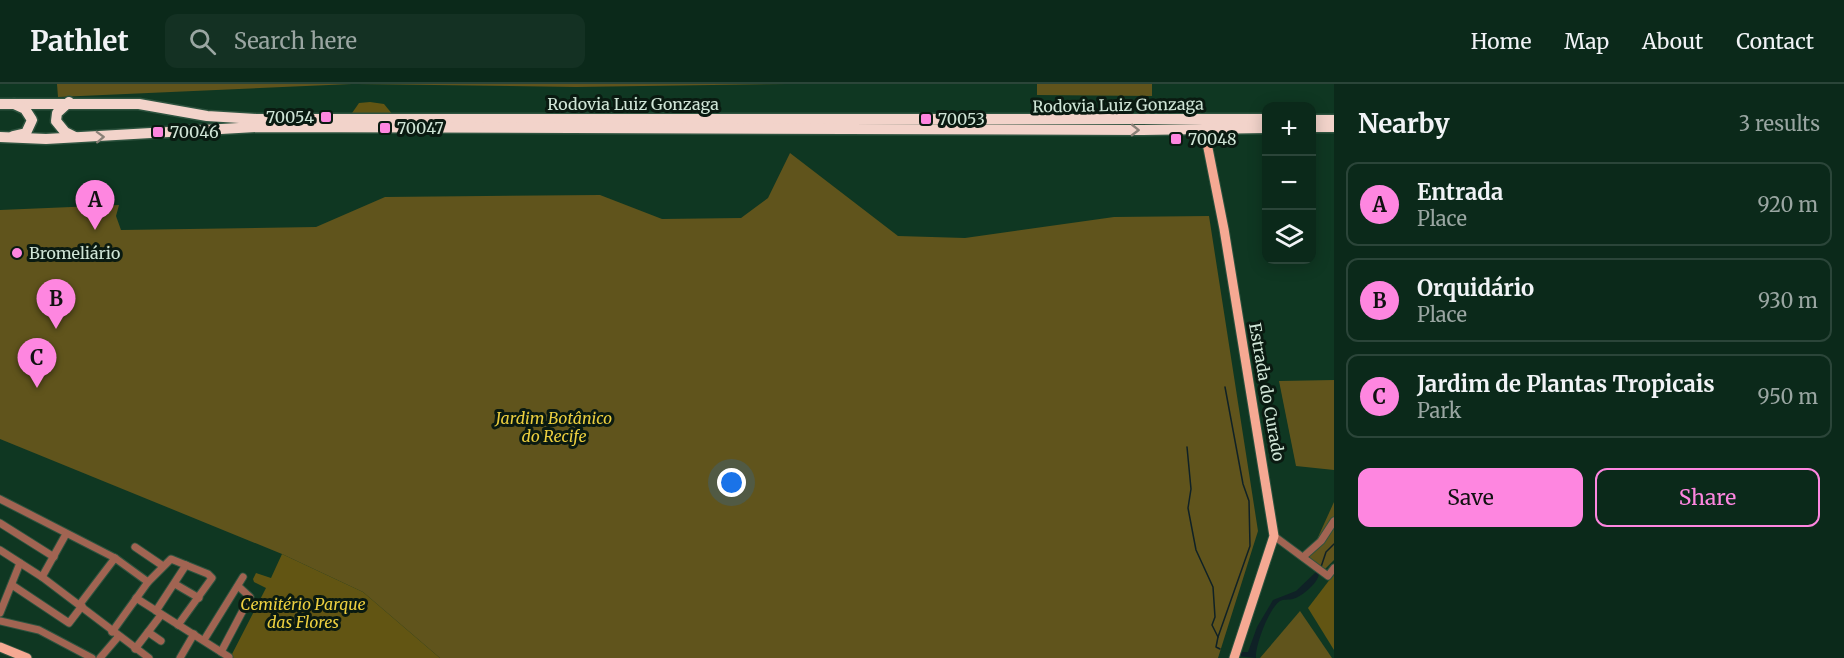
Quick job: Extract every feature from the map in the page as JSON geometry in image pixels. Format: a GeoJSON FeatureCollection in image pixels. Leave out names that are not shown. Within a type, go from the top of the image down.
{"type":"FeatureCollection","features":[{"type":"Feature","properties":{"kind":"highway"},"geometry":{"type":"LineString","coordinates":[[69,102],[57,112],[56,121],[65,132],[78,138]]}},
{"type":"Feature","properties":{"kind":"highway","name":"Rodovia Luiz Gonzaga"},"geometry":{"type":"LineString","coordinates":[[6,103],[139,104],[207,116],[256,119],[1262,119]]}},
{"type":"Feature","properties":{"kind":"highway"},"geometry":{"type":"LineString","coordinates":[[4,137],[26,133],[32,124],[30,115],[25,109],[6,103]]}},
{"type":"Feature","properties":{"kind":"highway"},"geometry":{"type":"LineString","coordinates":[[1316,120],[1334,120]]}},
{"type":"Feature","properties":{"kind":"highway"},"geometry":{"type":"LineString","coordinates":[[1316,128],[1334,127]]}},
{"type":"Feature","properties":{"kind":"highway","name":"Rodovia Luiz Gonzaga"},"geometry":{"type":"LineString","coordinates":[[4,137],[78,138],[231,128],[1262,128]]}},
{"type":"Feature","properties":{"kind":"main road","name":"Estrada do Curado"},"geometry":{"type":"LineString","coordinates":[[1204,128],[1224,229],[1274,536],[1234,658]]}},
{"type":"Feature","properties":{"kind":"main road"},"geometry":{"type":"LineString","coordinates":[[0,647],[27,658]]}},
{"type":"Feature","properties":{"kind":"street"},"geometry":{"type":"LineString","coordinates":[[0,499],[115,558],[148,582]]}},
{"type":"Feature","properties":{"kind":"street"},"geometry":{"type":"LineString","coordinates":[[1303,557],[1321,541],[1334,521]]}},
{"type":"Feature","properties":{"kind":"street"},"geometry":{"type":"LineString","coordinates":[[0,523],[54,557]]}},
{"type":"Feature","properties":{"kind":"street"},"geometry":{"type":"LineString","coordinates":[[42,577],[66,534]]}},
{"type":"Feature","properties":{"kind":"street"},"geometry":{"type":"LineString","coordinates":[[1274,536],[1328,576],[1334,568]]}},
{"type":"Feature","properties":{"kind":"street"},"geometry":{"type":"LineString","coordinates":[[135,547],[164,566]]}},
{"type":"Feature","properties":{"kind":"street"},"geometry":{"type":"LineString","coordinates":[[0,550],[81,605],[115,634],[149,658]]}},
{"type":"Feature","properties":{"kind":"street"},"geometry":{"type":"LineString","coordinates":[[12,585],[70,623],[115,558]]}},
{"type":"Feature","properties":{"kind":"street"},"geometry":{"type":"LineString","coordinates":[[100,658],[136,598],[171,559],[211,575],[211,581],[178,625]]}},
{"type":"Feature","properties":{"kind":"street"},"geometry":{"type":"LineString","coordinates":[[1,609],[20,563]]}},
{"type":"Feature","properties":{"kind":"street"},"geometry":{"type":"LineString","coordinates":[[135,649],[148,632],[186,566]]}},
{"type":"Feature","properties":{"kind":"street"},"geometry":{"type":"LineString","coordinates":[[204,640],[243,577]]}},
{"type":"Feature","properties":{"kind":"street"},"geometry":{"type":"LineString","coordinates":[[175,584],[199,598]]}},
{"type":"Feature","properties":{"kind":"street"},"geometry":{"type":"LineString","coordinates":[[221,652],[249,601],[248,593],[238,586]]}},
{"type":"Feature","properties":{"kind":"street"},"geometry":{"type":"LineString","coordinates":[[136,598],[229,657]]}},
{"type":"Feature","properties":{"kind":"street"},"geometry":{"type":"LineString","coordinates":[[0,621],[39,630],[92,658]]}},
{"type":"Feature","properties":{"kind":"street"},"geometry":{"type":"LineString","coordinates":[[148,632],[161,641]]}},
{"type":"Feature","properties":{"kind":"street"},"geometry":{"type":"LineString","coordinates":[[180,658],[194,634]]}},
{"type":"Feature","properties":{"kind":"green space"},"geometry":{"type":"Polygon","coordinates":[[[57,84],[352,84],[58,97],[57,84]]]}},
{"type":"Feature","properties":{"kind":"green space"},"geometry":{"type":"Polygon","coordinates":[[[357,84],[787,84],[576,87],[357,84]]]}},
{"type":"Feature","properties":{"kind":"green space"},"geometry":{"type":"Polygon","coordinates":[[[1037,84],[1152,84],[1152,96],[1037,95],[1037,84]]]}},
{"type":"Feature","properties":{"kind":"green space"},"geometry":{"type":"Polygon","coordinates":[[[359,103],[384,104],[393,115],[350,116],[359,103]]]}},
{"type":"Feature","properties":{"kind":"green space","name":"Jardim Botânico do Recife"},"geometry":{"type":"Polygon","coordinates":[[[790,153],[898,236],[965,238],[1114,217],[1209,216],[1258,531],[1218,658],[440,658],[363,592],[282,554],[0,439],[0,210],[119,205],[116,216],[121,230],[316,227],[385,197],[600,195],[662,219],[741,218],[768,198],[790,153]]]}},
{"type":"Feature","properties":{"kind":"green space"},"geometry":{"type":"Polygon","coordinates":[[[1334,380],[1334,470],[1296,466],[1279,381],[1334,380]]]}},
{"type":"Feature","properties":{"kind":"green space"},"geometry":{"type":"Polygon","coordinates":[[[1334,502],[1334,560],[1324,570],[1309,557],[1334,502]]]}},
{"type":"Feature","properties":{"kind":"green space","name":"Cemitério Parque das Flores"},"geometry":{"type":"Polygon","coordinates":[[[282,554],[363,592],[440,658],[230,658],[266,588],[254,582],[256,573],[271,578],[282,554]]]}},
{"type":"Feature","properties":{"kind":"green space"},"geometry":{"type":"Polygon","coordinates":[[[1334,574],[1334,650],[1308,608],[1334,574]]]}},
{"type":"Feature","properties":{"kind":"green space"},"geometry":{"type":"Polygon","coordinates":[[[1300,611],[1332,658],[1260,658],[1300,611]]]}},
{"type":"Feature","properties":{"kind":"water"},"geometry":{"type":"Polygon","coordinates":[[[1317,571],[1318,577],[1306,592],[1293,599],[1281,600],[1271,611],[1258,645],[1256,658],[1238,656],[1239,652],[1248,652],[1257,627],[1273,600],[1296,591],[1317,571]]]}},
{"type":"Feature","properties":{"kind":"waterway"},"geometry":{"type":"LineString","coordinates":[[1218,637],[1250,546],[1249,501],[1243,484],[1225,387]]}},
{"type":"Feature","properties":{"kind":"waterway"},"geometry":{"type":"LineString","coordinates":[[1187,447],[1191,489],[1188,508],[1196,550],[1213,587],[1215,617],[1212,625],[1218,637],[1216,647],[1220,649]]}},
{"type":"Feature","properties":{"kind":"waterway"},"geometry":{"type":"LineString","coordinates":[[1321,567],[1326,552],[1334,544]]}},
{"type":"Feature","properties":{"kind":"place","name":"70054"},"geometry":{"type":"Point","coordinates":[326,117]}},
{"type":"Feature","properties":{"kind":"place","name":"70053"},"geometry":{"type":"Point","coordinates":[926,119]}},
{"type":"Feature","properties":{"kind":"place","name":"70047"},"geometry":{"type":"Point","coordinates":[385,128]}},
{"type":"Feature","properties":{"kind":"place","name":"70046"},"geometry":{"type":"Point","coordinates":[158,132]}},
{"type":"Feature","properties":{"kind":"place","name":"70048"},"geometry":{"type":"Point","coordinates":[1176,139]}},
{"type":"Feature","properties":{"kind":"place","name":"Entrada"},"geometry":{"type":"Point","coordinates":[95,230]}},
{"type":"Feature","properties":{"kind":"place","name":"Bromeliário"},"geometry":{"type":"Point","coordinates":[17,253]}},
{"type":"Feature","properties":{"kind":"place","name":"Orquidário"},"geometry":{"type":"Point","coordinates":[56,329]}},
{"type":"Feature","properties":{"kind":"place","name":"Jardim de Plantas Tropicais"},"geometry":{"type":"Point","coordinates":[37,388]}}]}
